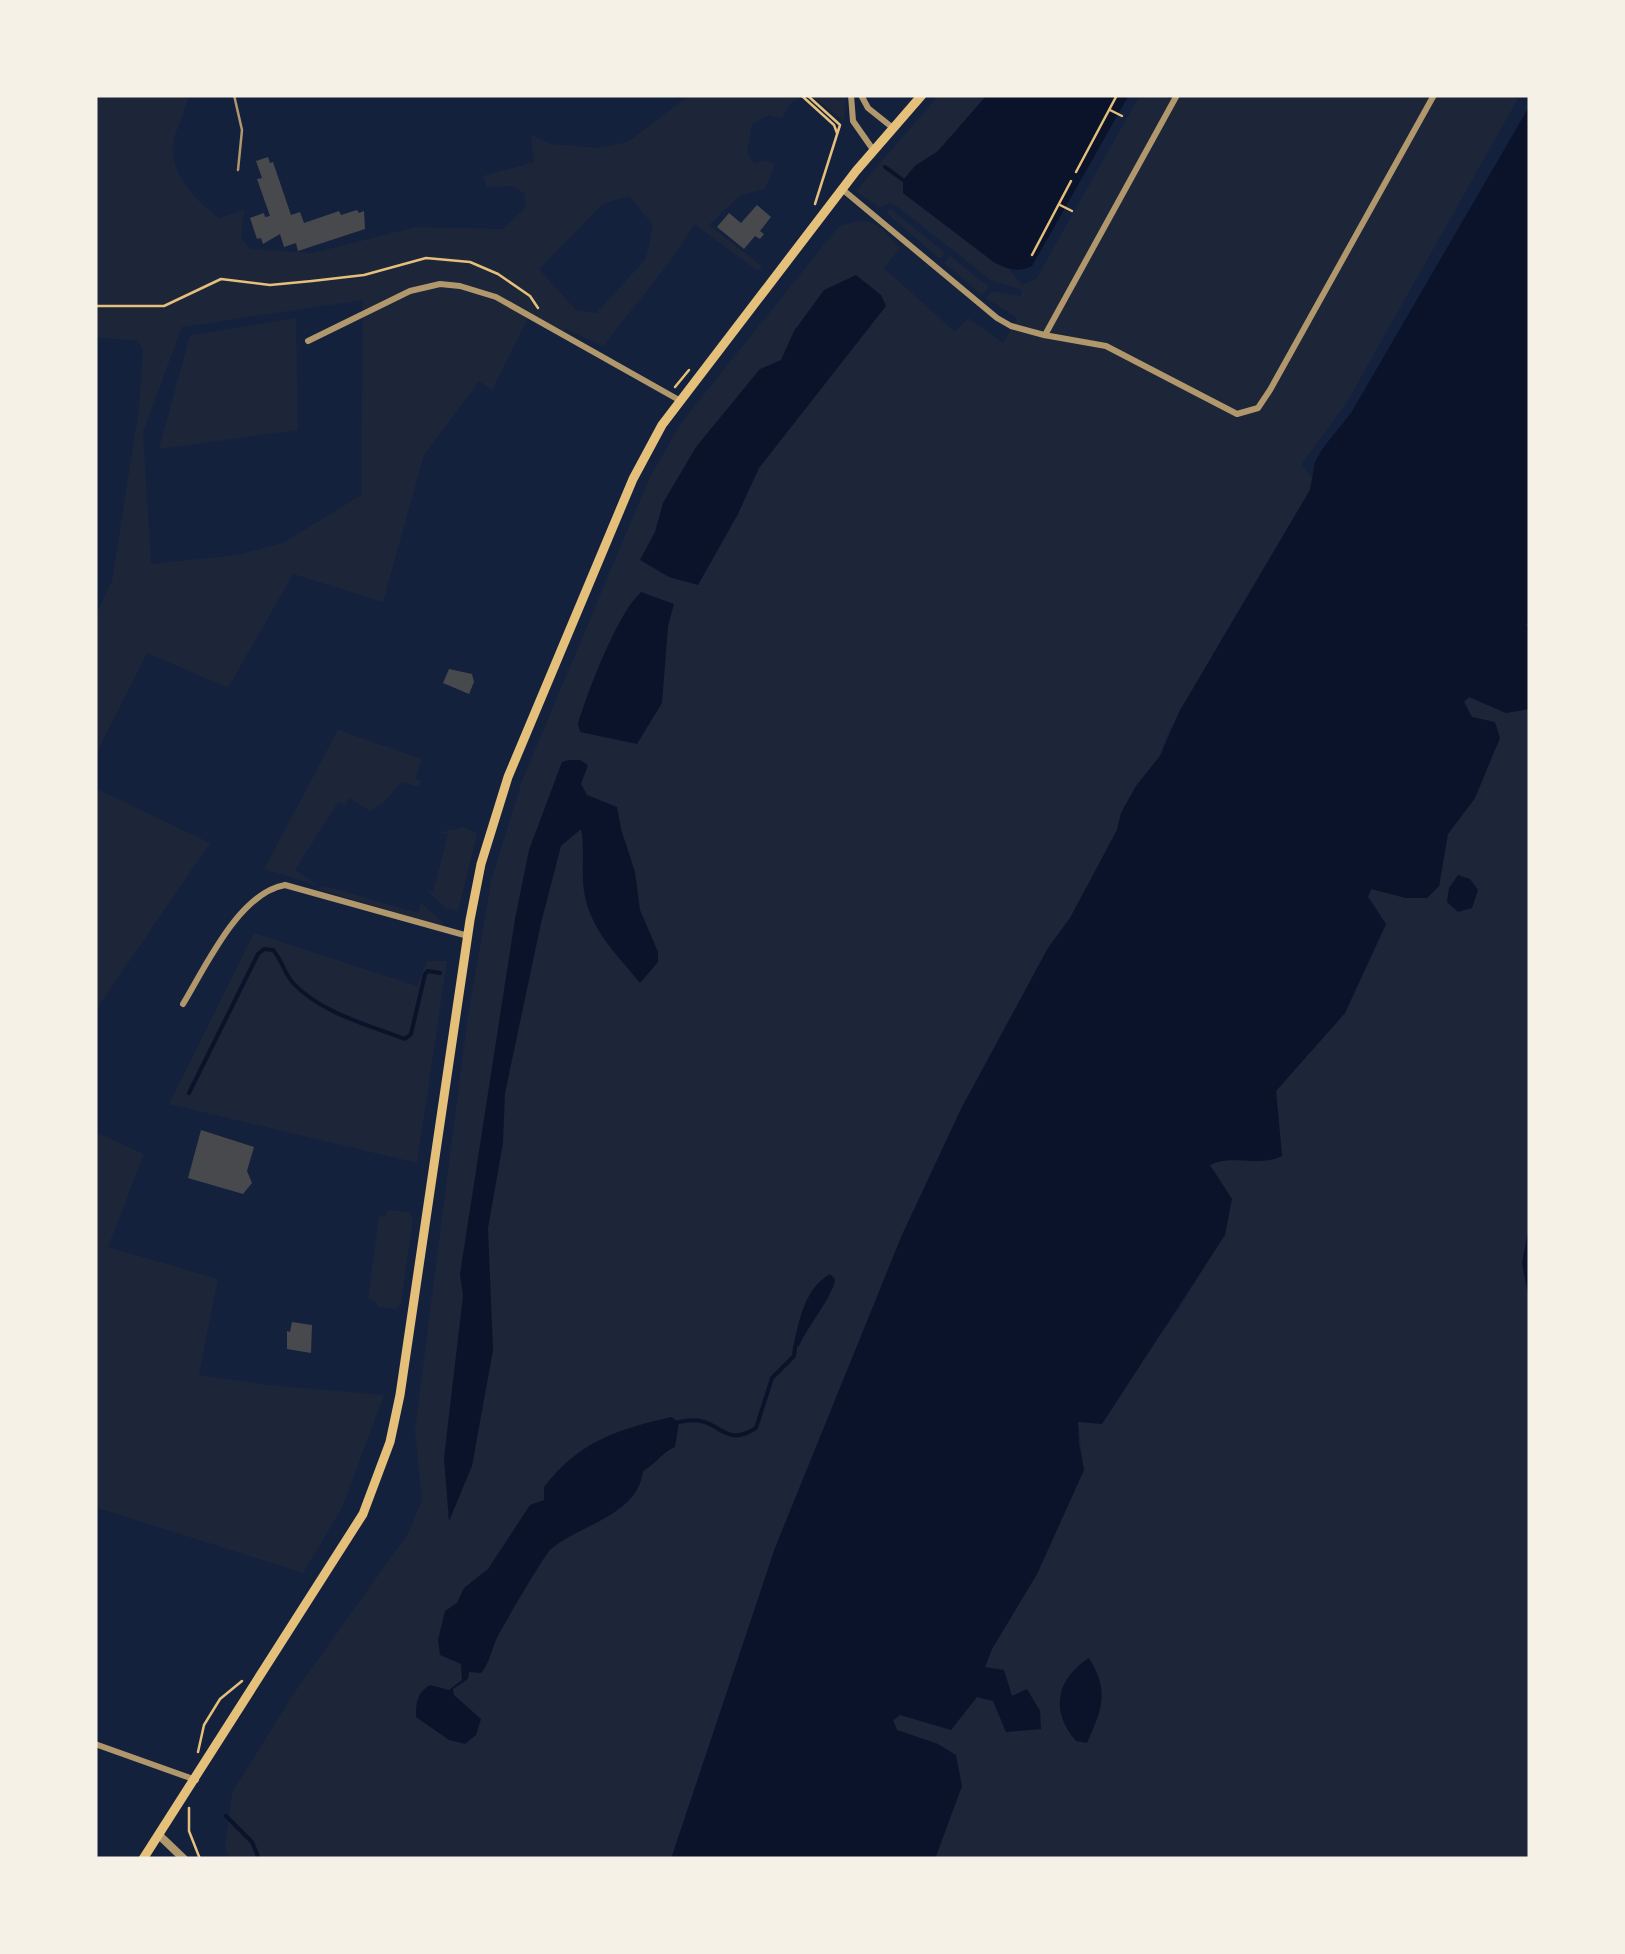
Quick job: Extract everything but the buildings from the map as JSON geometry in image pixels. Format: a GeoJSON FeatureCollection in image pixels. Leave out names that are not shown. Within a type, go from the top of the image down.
{"type":"FeatureCollection","features":[{"type":"Feature","properties":{"kind":"main road"},"geometry":{"type":"LineString","coordinates":[[143,1859],[363,1514],[390,1442],[481,864],[508,777],[633,479],[674,398],[922,95]]}},
{"type":"Feature","properties":{"kind":"street"},"geometry":{"type":"LineString","coordinates":[[851,95],[853,121],[874,150]]}},
{"type":"Feature","properties":{"kind":"street"},"geometry":{"type":"LineString","coordinates":[[861,95],[868,108],[894,128]]}},
{"type":"Feature","properties":{"kind":"street"},"geometry":{"type":"LineString","coordinates":[[1044,335],[1177,95]]}},
{"type":"Feature","properties":{"kind":"street"},"geometry":{"type":"LineString","coordinates":[[842,189],[996,318],[1044,335],[1106,346],[1236,414],[1258,408],[1434,95]]}},
{"type":"Feature","properties":{"kind":"street"},"geometry":{"type":"LineString","coordinates":[[308,341],[410,291],[440,284],[496,297],[674,398]]}},
{"type":"Feature","properties":{"kind":"street"},"geometry":{"type":"LineString","coordinates":[[183,1004],[245,909],[272,887],[285,884],[468,936]]}},
{"type":"Feature","properties":{"kind":"street"},"geometry":{"type":"LineString","coordinates":[[95,1744],[196,1780]]}},
{"type":"Feature","properties":{"kind":"street"},"geometry":{"type":"LineString","coordinates":[[160,1836],[184,1859]]}},
{"type":"Feature","properties":{"kind":"lane"},"geometry":{"type":"LineString","coordinates":[[234,95],[242,130],[238,170]]}},
{"type":"Feature","properties":{"kind":"path"},"geometry":{"type":"LineString","coordinates":[[800,95],[834,125],[837,134]]}},
{"type":"Feature","properties":{"kind":"path"},"geometry":{"type":"LineString","coordinates":[[808,95],[840,125],[814,206]]}},
{"type":"Feature","properties":{"kind":"path"},"geometry":{"type":"LineString","coordinates":[[1076,172],[1118,95]]}},
{"type":"Feature","properties":{"kind":"path"},"geometry":{"type":"LineString","coordinates":[[1109,109],[1122,116]]}},
{"type":"Feature","properties":{"kind":"path"},"geometry":{"type":"LineString","coordinates":[[1032,255],[1071,181]]}},
{"type":"Feature","properties":{"kind":"path"},"geometry":{"type":"LineString","coordinates":[[1059,204],[1072,211]]}},
{"type":"Feature","properties":{"kind":"path"},"geometry":{"type":"LineString","coordinates":[[95,306],[164,306],[221,279],[270,285],[312,282],[364,275],[426,258],[470,262],[498,274],[530,296],[552,329]]}},
{"type":"Feature","properties":{"kind":"path"},"geometry":{"type":"LineString","coordinates":[[674,398],[690,368]]}},
{"type":"Feature","properties":{"kind":"path"},"geometry":{"type":"LineString","coordinates":[[188,1807],[192,1845],[200,1859]]}},
{"type":"Feature","properties":{"kind":"shaded area"},"geometry":{"type":"Polygon","coordinates":[[[95,95],[189,95],[173,151],[188,189],[219,218],[244,210],[241,238],[250,249],[313,253],[415,227],[503,229],[525,208],[525,194],[513,186],[487,187],[483,176],[534,162],[531,135],[551,144],[599,148],[628,142],[689,95],[800,98],[790,104],[782,119],[769,115],[752,124],[747,153],[754,163],[765,160],[775,164],[765,189],[741,195],[709,225],[762,266],[758,271],[694,224],[671,260],[603,346],[565,329],[561,334],[529,316],[492,390],[479,381],[424,455],[383,602],[293,574],[228,688],[147,653],[95,756],[95,616],[112,581],[139,408],[143,350],[138,341],[95,337],[95,95]],[[629,196],[603,204],[539,269],[576,310],[596,313],[646,259],[653,225],[629,196]],[[363,300],[182,327],[143,432],[151,564],[237,555],[283,543],[361,495],[363,300]]]}},
{"type":"Feature","properties":{"kind":"shaded area"},"geometry":{"type":"Polygon","coordinates":[[[846,95],[844,121],[812,96],[846,95]]]}},
{"type":"Feature","properties":{"kind":"shaded area"},"geometry":{"type":"Polygon","coordinates":[[[939,95],[987,95],[938,151],[915,166],[903,192],[995,263],[1010,270],[1022,285],[1036,279],[1140,95],[1520,95],[1347,402],[1301,465],[1313,479],[1310,490],[1166,737],[1160,756],[1136,786],[1070,918],[1048,948],[961,1109],[902,1235],[775,1548],[671,1859],[229,1859],[225,1845],[232,1793],[294,1693],[409,1532],[422,1500],[415,1430],[467,1022],[491,881],[522,781],[649,479],[681,423],[839,226],[868,222],[885,233],[900,248],[884,268],[955,332],[968,318],[1003,343],[1017,318],[986,298],[992,291],[1021,296],[1022,290],[992,281],[898,207],[889,203],[880,208],[856,191],[939,95]]]}},
{"type":"Feature","properties":{"kind":"shaded area"},"geometry":{"type":"Polygon","coordinates":[[[987,95],[1129,95],[1032,266],[1022,269],[995,263],[903,193],[903,180],[915,166],[938,151],[987,95]]]}},
{"type":"Feature","properties":{"kind":"shaded area"},"geometry":{"type":"Polygon","coordinates":[[[1530,105],[1530,620],[1525,626],[1530,625],[1530,709],[1506,713],[1469,697],[1464,702],[1472,717],[1495,722],[1500,738],[1475,798],[1448,834],[1439,886],[1427,898],[1406,898],[1371,889],[1368,897],[1386,924],[1345,1013],[1276,1091],[1282,1156],[1210,1165],[1232,1199],[1225,1235],[1102,1424],[1078,1422],[1084,1470],[1037,1574],[985,1667],[1004,1670],[1012,1696],[1027,1689],[1040,1711],[1041,1729],[1006,1732],[993,1701],[977,1697],[951,1730],[900,1715],[893,1720],[897,1730],[938,1744],[956,1755],[962,1786],[935,1859],[671,1859],[775,1548],[902,1235],[961,1109],[1048,948],[1070,918],[1136,786],[1160,756],[1179,712],[1310,490],[1315,462],[1351,413],[1530,105]]]}},
{"type":"Feature","properties":{"kind":"shaded area"},"geometry":{"type":"Polygon","coordinates":[[[889,208],[945,253],[940,259],[888,214],[889,208]]]}},
{"type":"Feature","properties":{"kind":"shaded area"},"geometry":{"type":"Polygon","coordinates":[[[950,256],[989,287],[982,295],[944,263],[950,256]]]}},
{"type":"Feature","properties":{"kind":"shaded area"},"geometry":{"type":"Polygon","coordinates":[[[856,275],[881,295],[886,306],[759,468],[698,585],[669,577],[640,560],[655,532],[663,503],[696,447],[760,369],[781,360],[794,331],[824,290],[856,275]]]}},
{"type":"Feature","properties":{"kind":"shaded area"},"geometry":{"type":"Polygon","coordinates":[[[296,318],[298,430],[159,449],[190,335],[296,318]]]}},
{"type":"Feature","properties":{"kind":"shaded area"},"geometry":{"type":"Polygon","coordinates":[[[641,592],[674,604],[668,626],[662,703],[637,744],[580,732],[578,724],[604,654],[622,617],[641,592]]]}},
{"type":"Feature","properties":{"kind":"shaded area"},"geometry":{"type":"Polygon","coordinates":[[[1469,697],[1506,713],[1530,709],[1530,1859],[935,1859],[962,1786],[938,1744],[897,1730],[893,1721],[900,1715],[977,1697],[993,1701],[1006,1732],[1027,1689],[1012,1696],[985,1667],[1037,1574],[1084,1470],[1078,1422],[1122,1394],[1224,1235],[1209,1165],[1282,1156],[1276,1091],[1345,1013],[1386,924],[1368,896],[1372,889],[1406,898],[1427,898],[1439,886],[1448,834],[1475,798],[1472,717],[1464,702],[1469,697]]]}},
{"type":"Feature","properties":{"kind":"shaded area"},"geometry":{"type":"Polygon","coordinates":[[[338,730],[422,759],[415,779],[421,781],[419,787],[402,782],[370,811],[349,798],[345,805],[338,802],[295,870],[319,886],[264,869],[338,730]]]}},
{"type":"Feature","properties":{"kind":"shaded area"},"geometry":{"type":"Polygon","coordinates":[[[562,762],[588,765],[581,784],[587,795],[617,807],[635,872],[640,910],[658,952],[658,962],[640,983],[598,929],[584,891],[581,829],[561,846],[505,1093],[503,1143],[488,1228],[493,1350],[472,1466],[449,1521],[444,1458],[463,1296],[460,1274],[515,919],[529,850],[562,762]]]}},
{"type":"Feature","properties":{"kind":"shaded area"},"geometry":{"type":"Polygon","coordinates":[[[95,788],[210,843],[95,1011],[95,788]]]}},
{"type":"Feature","properties":{"kind":"shaded area"},"geometry":{"type":"Polygon","coordinates":[[[464,827],[477,833],[458,911],[445,908],[425,888],[433,892],[448,834],[438,833],[464,827]]]}},
{"type":"Feature","properties":{"kind":"shaded area"},"geometry":{"type":"Polygon","coordinates":[[[1458,875],[1470,879],[1478,890],[1472,908],[1458,912],[1447,902],[1449,888],[1458,875]]]}},
{"type":"Feature","properties":{"kind":"shaded area"},"geometry":{"type":"Polygon","coordinates":[[[329,887],[418,913],[421,903],[443,923],[440,926],[315,888],[329,887]]]}},
{"type":"Feature","properties":{"kind":"shaded area"},"geometry":{"type":"Polygon","coordinates":[[[254,933],[417,986],[427,961],[447,961],[417,1163],[169,1104],[254,933]]]}},
{"type":"Feature","properties":{"kind":"shaded area"},"geometry":{"type":"Polygon","coordinates":[[[95,1132],[144,1154],[108,1247],[218,1279],[199,1375],[384,1395],[342,1508],[303,1573],[95,1507],[95,1132]]]}},
{"type":"Feature","properties":{"kind":"shaded area"},"geometry":{"type":"Polygon","coordinates":[[[388,1210],[409,1212],[413,1219],[401,1303],[396,1309],[379,1307],[368,1299],[379,1216],[384,1217],[388,1210]]]}},
{"type":"Feature","properties":{"kind":"shaded area"},"geometry":{"type":"Polygon","coordinates":[[[1530,1220],[1530,1305],[1522,1263],[1530,1220]]]}},
{"type":"Feature","properties":{"kind":"shaded area"},"geometry":{"type":"Polygon","coordinates":[[[830,1274],[835,1279],[830,1294],[799,1346],[793,1348],[808,1297],[830,1274]]]}},
{"type":"Feature","properties":{"kind":"shaded area"},"geometry":{"type":"Polygon","coordinates":[[[671,1417],[679,1422],[675,1447],[643,1471],[639,1486],[619,1509],[550,1550],[500,1631],[484,1669],[481,1673],[469,1672],[468,1679],[453,1689],[454,1695],[481,1719],[476,1735],[465,1744],[449,1740],[416,1717],[422,1691],[430,1685],[449,1690],[462,1680],[461,1664],[440,1655],[438,1640],[445,1611],[457,1603],[464,1588],[488,1569],[530,1505],[544,1500],[544,1487],[571,1458],[600,1440],[671,1417]]]}},
{"type":"Feature","properties":{"kind":"shaded area"},"geometry":{"type":"Polygon","coordinates":[[[1089,1658],[1100,1681],[1102,1700],[1087,1743],[1076,1741],[1068,1730],[1062,1718],[1060,1696],[1069,1676],[1089,1658]]]}},
{"type":"Feature","properties":{"kind":"waterway"},"geometry":{"type":"LineString","coordinates":[[885,167],[903,180]]}},
{"type":"Feature","properties":{"kind":"waterway"},"geometry":{"type":"LineString","coordinates":[[189,1093],[258,954],[264,949],[273,950],[293,983],[317,1002],[405,1039],[411,1034],[425,974],[440,973]]}},
{"type":"Feature","properties":{"kind":"waterway"},"geometry":{"type":"LineString","coordinates":[[679,1422],[704,1422],[735,1435],[756,1428],[772,1378],[794,1356],[795,1347]]}},
{"type":"Feature","properties":{"kind":"waterway"},"geometry":{"type":"LineString","coordinates":[[226,1816],[252,1842],[259,1859]]}}]}
